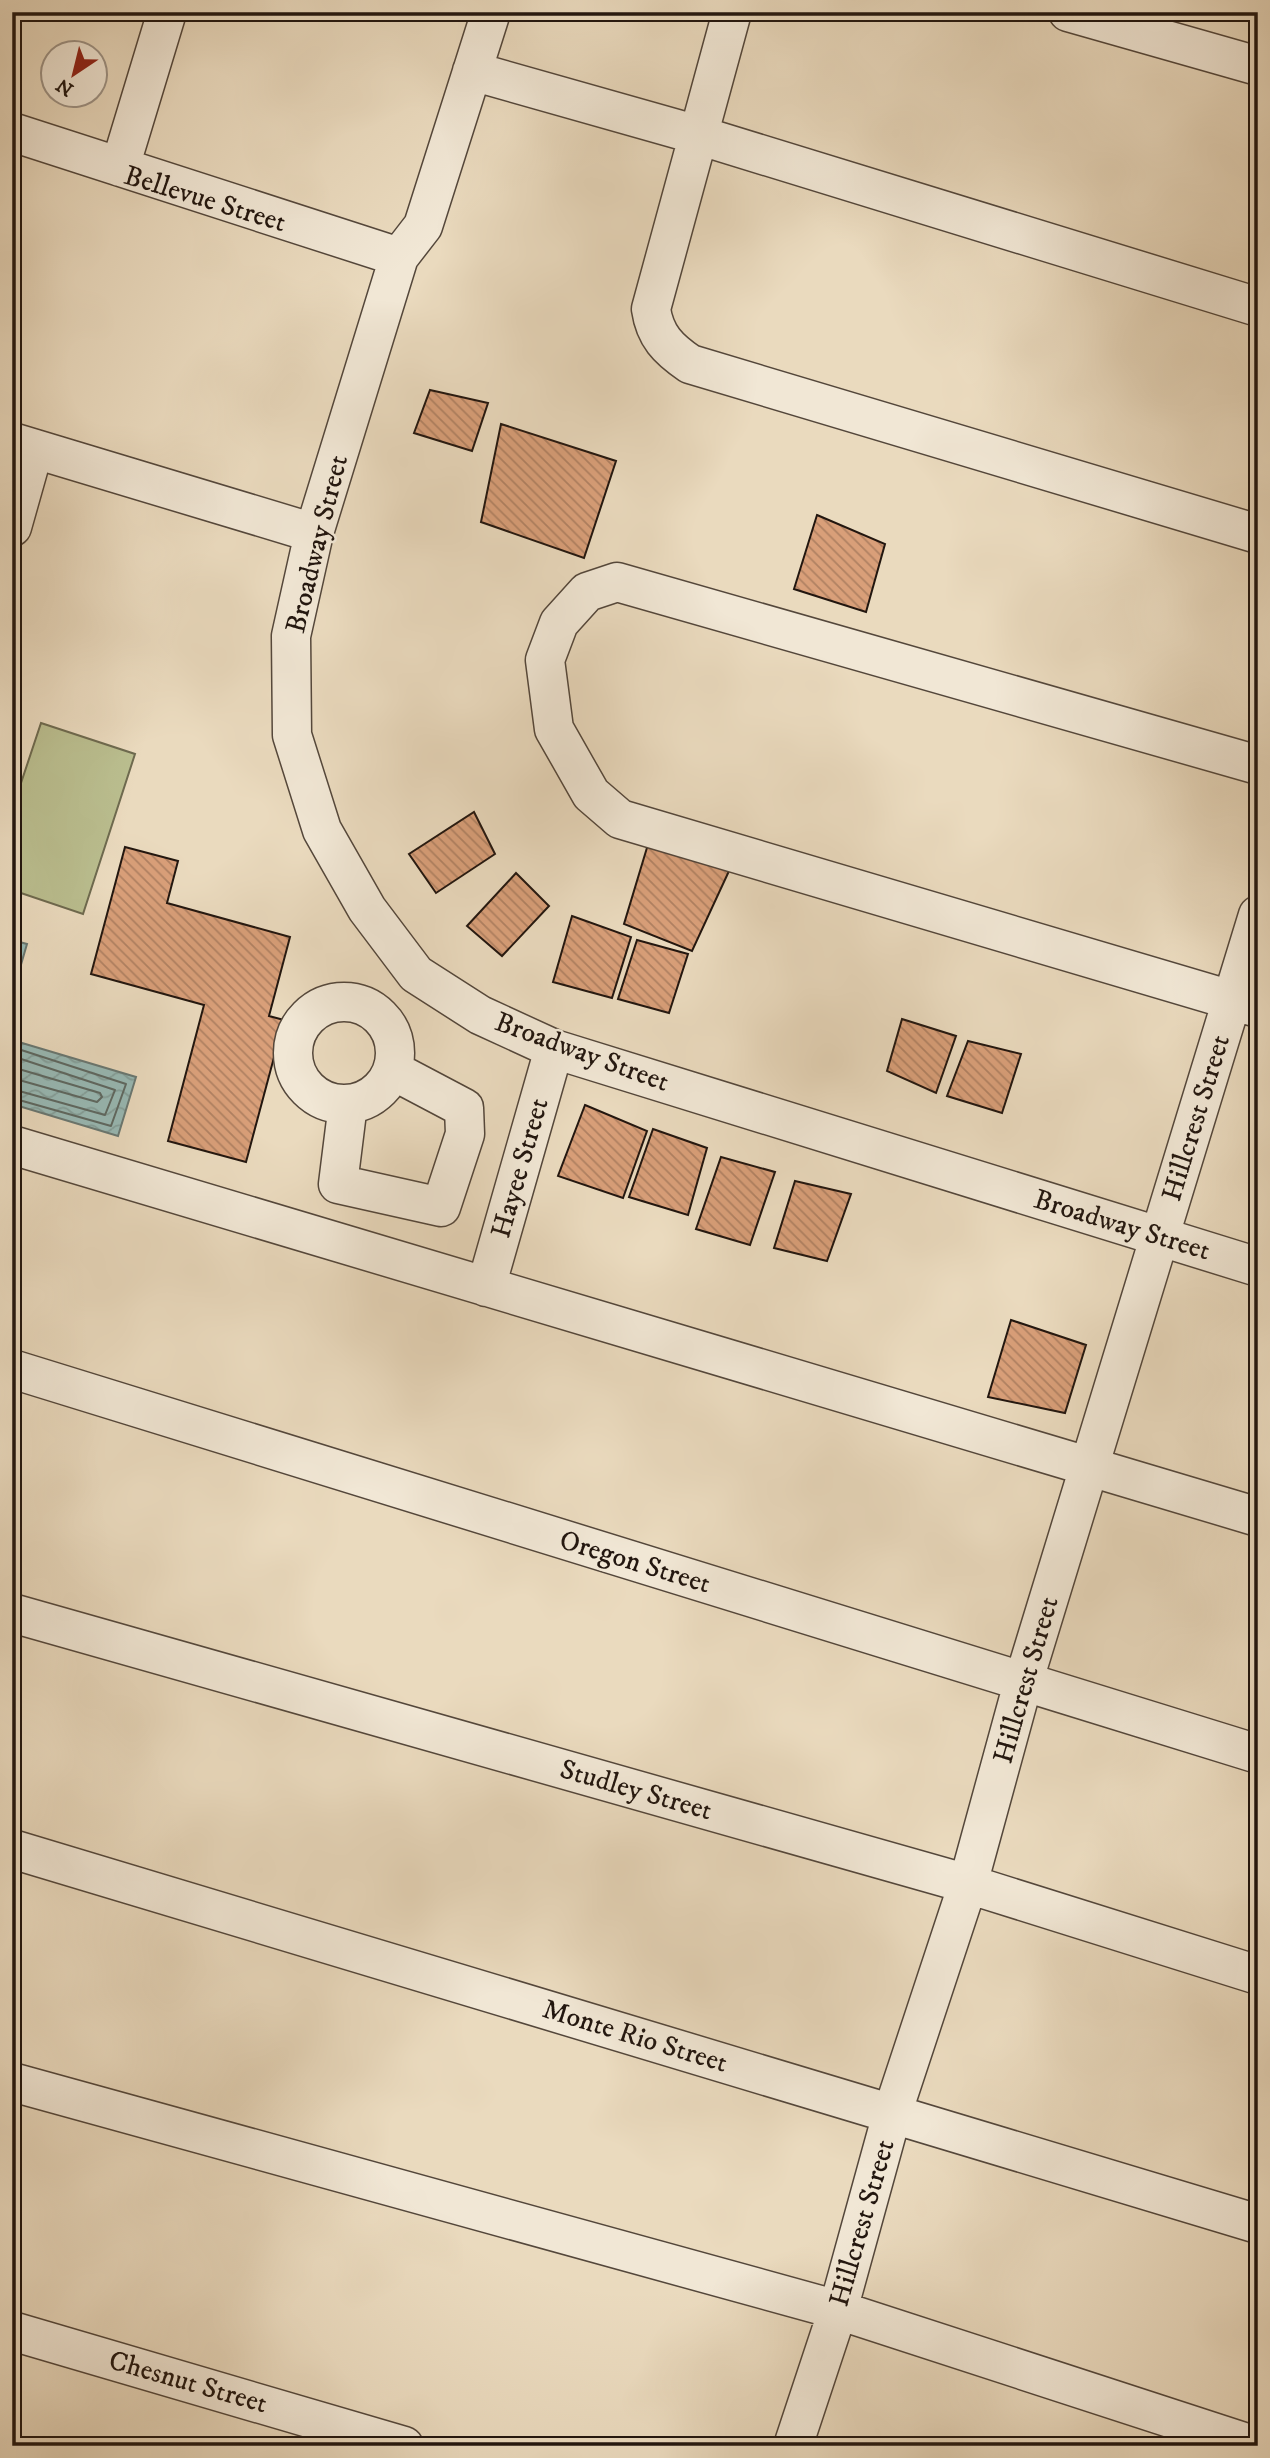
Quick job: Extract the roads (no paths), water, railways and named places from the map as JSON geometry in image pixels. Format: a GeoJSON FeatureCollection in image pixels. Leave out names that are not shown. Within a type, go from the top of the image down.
{"type":"FeatureCollection","features":[{"type":"Feature","properties":{"kind":"street"},"geometry":{"type":"LineString","coordinates":[[120,167],[167,12]]}},
{"type":"Feature","properties":{"kind":"street","name":"Broadway Street"},"geometry":{"type":"LineString","coordinates":[[491,12],[423,226],[399,257],[314,533],[291,636],[292,735],[322,830],[367,909],[416,974],[480,1015],[554,1049],[1258,1267]]}},
{"type":"Feature","properties":{"kind":"street"},"geometry":{"type":"LineString","coordinates":[[732,12],[651,309],[659,337],[670,350],[690,364],[1258,534]]}},
{"type":"Feature","properties":{"kind":"street"},"geometry":{"type":"LineString","coordinates":[[1068,12],[1258,66]]}},
{"type":"Feature","properties":{"kind":"street"},"geometry":{"type":"LineString","coordinates":[[472,71],[698,135],[1258,307]]}},
{"type":"Feature","properties":{"kind":"street"},"geometry":{"type":"LineString","coordinates":[[12,132],[399,257]]}},
{"type":"Feature","properties":{"kind":"street","name":"Bellevue Street"},"geometry":{"type":"LineString","coordinates":[[12,141],[399,257]]}},
{"type":"Feature","properties":{"kind":"street"},"geometry":{"type":"LineString","coordinates":[[12,527],[23,446],[314,533]]}},
{"type":"Feature","properties":{"kind":"street"},"geometry":{"type":"LineString","coordinates":[[1245,1004],[620,819],[591,794],[554,729],[545,660],[559,623],[587,592],[617,582],[1258,765]]}},
{"type":"Feature","properties":{"kind":"street","name":"Hillcrest Street"},"geometry":{"type":"LineString","coordinates":[[793,2446],[838,2310],[892,2113],[968,1884],[1023,1683],[1160,1237],[1245,1004],[1258,915]]}},
{"type":"Feature","properties":{"kind":"street"},"geometry":{"type":"LineString","coordinates":[[379,1016],[416,974]]}},
{"type":"Feature","properties":{"kind":"street"},"geometry":{"type":"LineString","coordinates":[[348,1002],[365,1007],[379,1016],[393,1041],[392,1070],[375,1093],[348,1104],[324,1100],[303,1084],[295,1069],[292,1053],[295,1036],[303,1021],[331,1003],[348,1002]]}},
{"type":"Feature","properties":{"kind":"street","name":"Hayee Street"},"geometry":{"type":"LineString","coordinates":[[486,1287],[554,1049]]}},
{"type":"Feature","properties":{"kind":"street"},"geometry":{"type":"LineString","coordinates":[[348,1104],[338,1184],[441,1207],[466,1134],[464,1108],[392,1070]]}},
{"type":"Feature","properties":{"kind":"street"},"geometry":{"type":"LineString","coordinates":[[12,1145],[1258,1517]]}},
{"type":"Feature","properties":{"kind":"street","name":"Oregon Street"},"geometry":{"type":"LineString","coordinates":[[12,1369],[1258,1754]]}},
{"type":"Feature","properties":{"kind":"street","name":"Studley Street"},"geometry":{"type":"LineString","coordinates":[[12,1613],[968,1884],[1258,1975]]}},
{"type":"Feature","properties":{"kind":"street","name":"Monte Rio Street"},"geometry":{"type":"LineString","coordinates":[[12,1849],[1258,2224]]}},
{"type":"Feature","properties":{"kind":"street"},"geometry":{"type":"LineString","coordinates":[[12,2082],[838,2310],[1255,2446]]}},
{"type":"Feature","properties":{"kind":"street","name":"Chesnut Street"},"geometry":{"type":"LineString","coordinates":[[12,2331],[404,2446]]}},
{"type":"Feature","properties":{"kind":"water"},"geometry":{"type":"Polygon","coordinates":[[[12,940],[27,944],[18,975],[12,973],[12,940]]]}},
{"type":"Feature","properties":{"kind":"water"},"geometry":{"type":"Polygon","coordinates":[[[12,1040],[136,1077],[118,1136],[12,1104],[12,1040]]]}}]}
